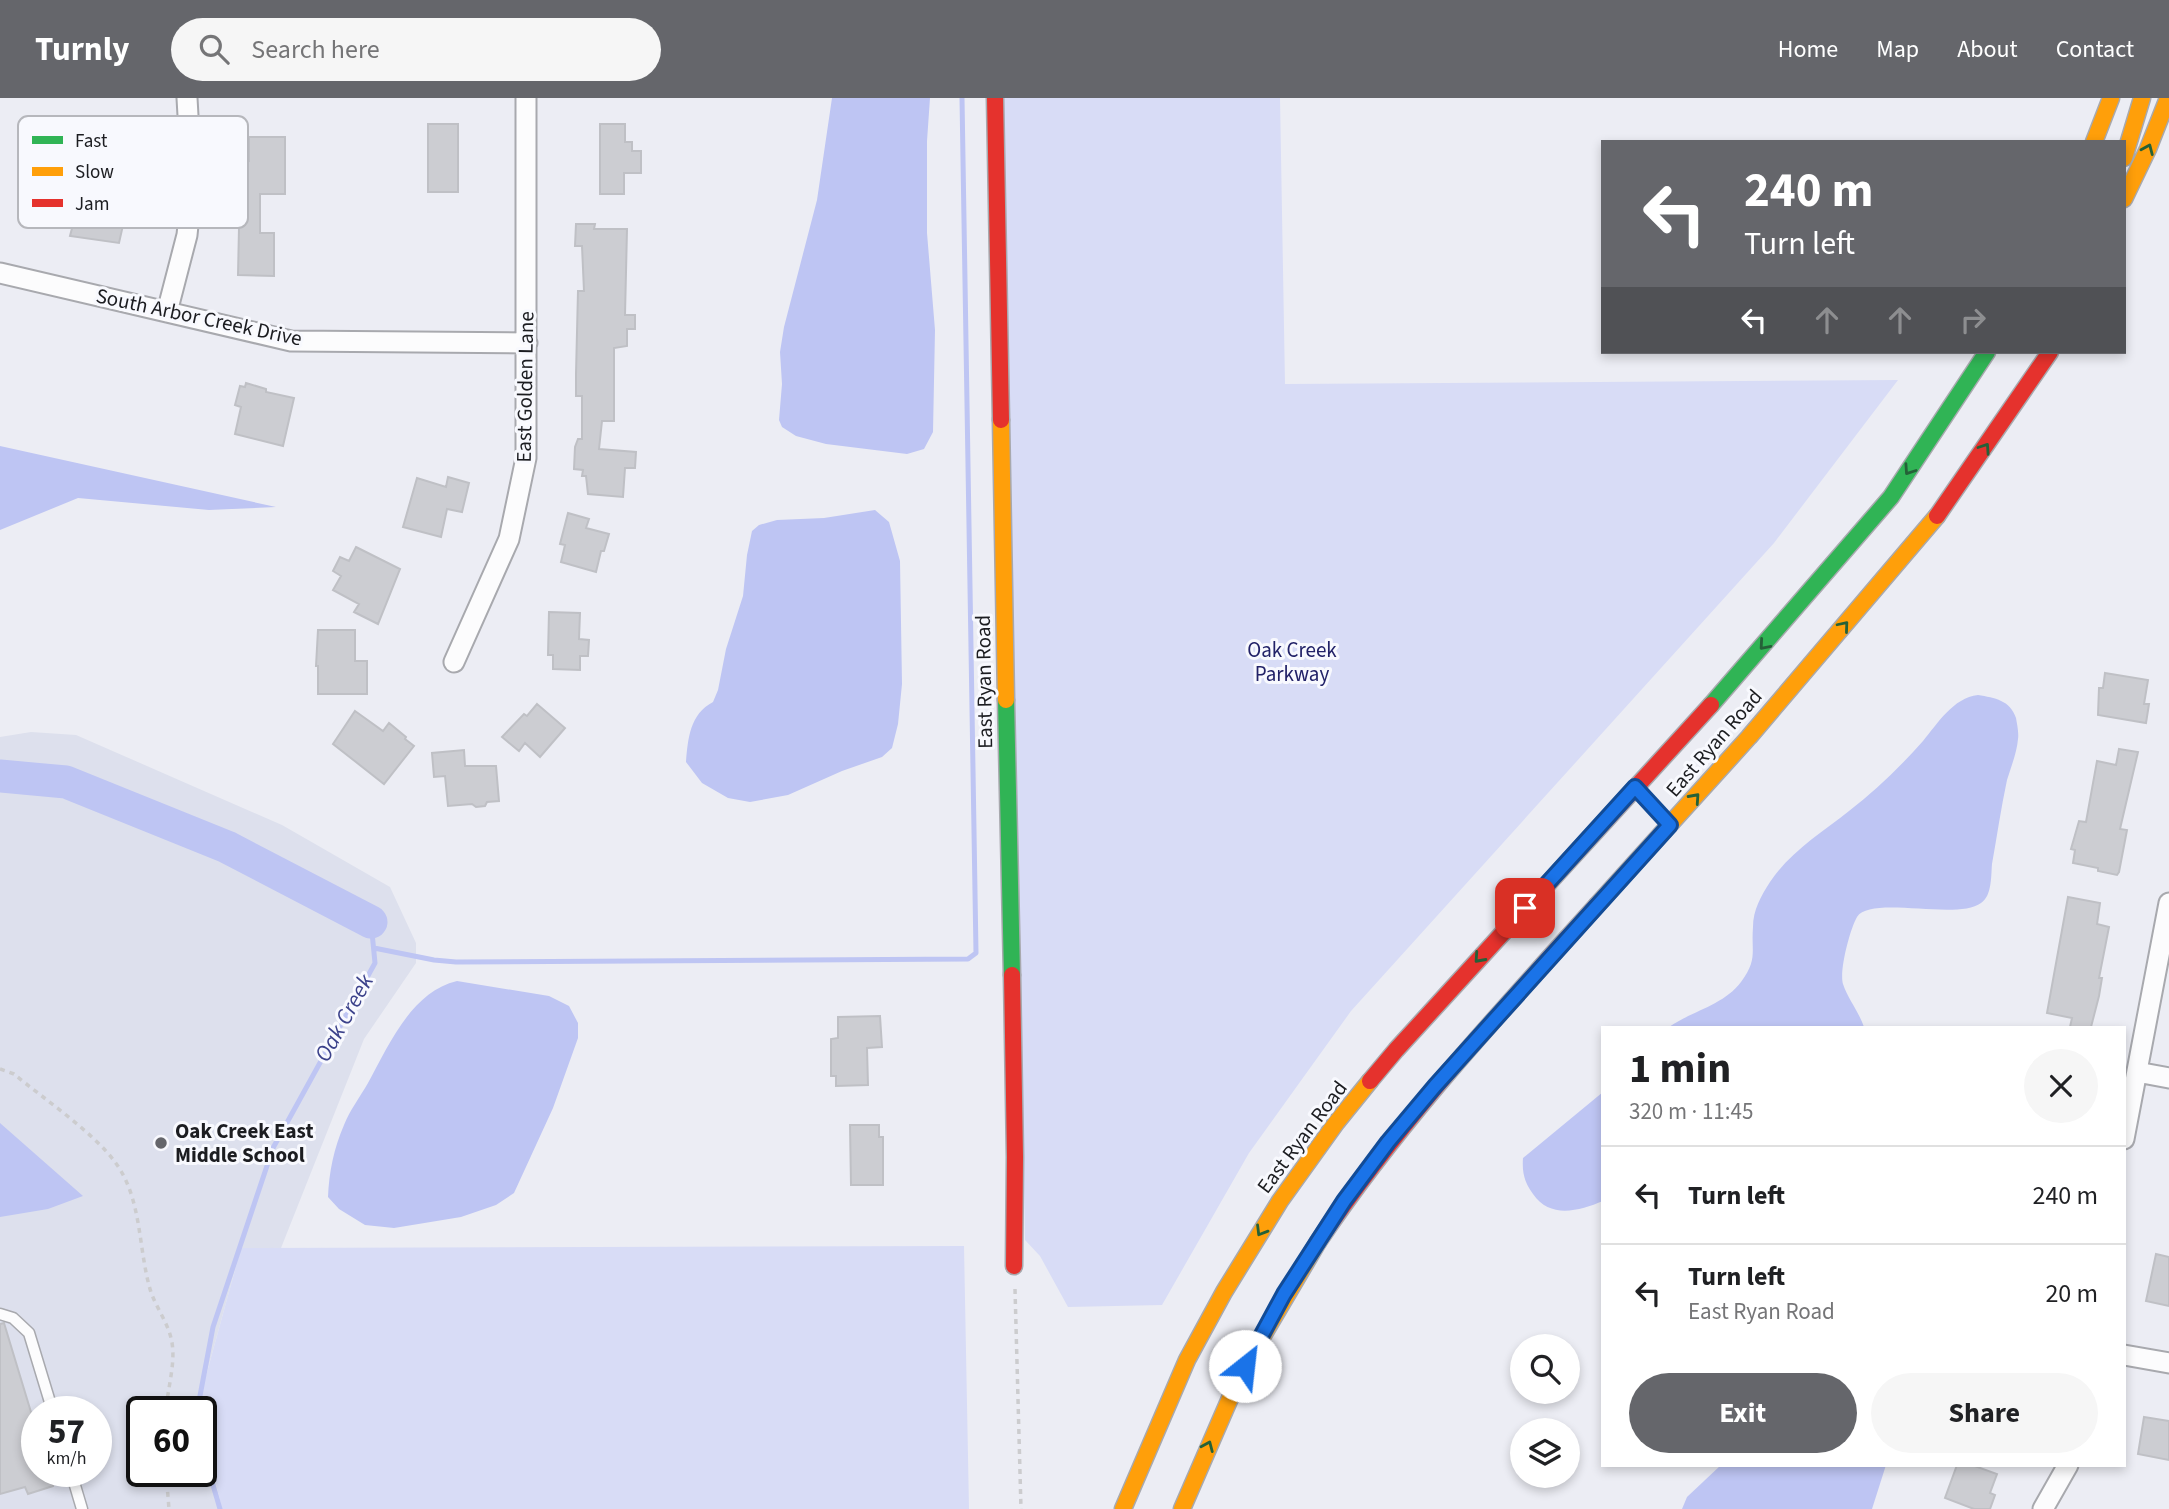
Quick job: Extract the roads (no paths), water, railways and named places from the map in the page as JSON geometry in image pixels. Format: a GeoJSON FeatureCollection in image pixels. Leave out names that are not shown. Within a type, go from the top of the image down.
{"type":"FeatureCollection","features":[{"type":"Feature","properties":{"kind":"main road","name":"East Ryan Road"},"geometry":{"type":"LineString","coordinates":[[995,98],[1015,1144],[1014,1266]]}},
{"type":"Feature","properties":{"kind":"main road"},"geometry":{"type":"LineString","coordinates":[[2095,140],[2111,98]]}},
{"type":"Feature","properties":{"kind":"main road"},"geometry":{"type":"LineString","coordinates":[[2126,151],[2142,98]]}},
{"type":"Feature","properties":{"kind":"main road"},"geometry":{"type":"LineString","coordinates":[[2126,195],[2168,98]]}},
{"type":"Feature","properties":{"kind":"main road","name":"East Ryan Road"},"geometry":{"type":"LineString","coordinates":[[1122,1509],[1187,1360],[1224,1292],[1280,1201],[1336,1123],[1396,1050],[1747,664],[1891,496],[1986,354]]}},
{"type":"Feature","properties":{"kind":"main road","name":"East Ryan Road"},"geometry":{"type":"LineString","coordinates":[[1182,1509],[1232,1390],[1284,1294],[1344,1201],[1388,1142],[1435,1086],[1749,737],[1938,516],[2049,354]]}},
{"type":"Feature","properties":{"kind":"street"},"geometry":{"type":"LineString","coordinates":[[187,98],[188,116]]}},
{"type":"Feature","properties":{"kind":"street","name":"East Golden Lane"},"geometry":{"type":"LineString","coordinates":[[454,662],[509,538],[526,458],[526,98]]}},
{"type":"Feature","properties":{"kind":"street"},"geometry":{"type":"LineString","coordinates":[[167,312],[188,228]]}},
{"type":"Feature","properties":{"kind":"street","name":"South Arbor Creek Drive"},"geometry":{"type":"LineString","coordinates":[[0,273],[291,341],[527,343]]}},
{"type":"Feature","properties":{"kind":"street"},"geometry":{"type":"LineString","coordinates":[[2126,1129],[2169,903]]}},
{"type":"Feature","properties":{"kind":"street"},"geometry":{"type":"LineString","coordinates":[[2137,1072],[2169,1078]]}},
{"type":"Feature","properties":{"kind":"street"},"geometry":{"type":"LineString","coordinates":[[2126,1355],[2169,1363]]}},
{"type":"Feature","properties":{"kind":"street"},"geometry":{"type":"LineString","coordinates":[[2043,1509],[2067,1467]]}},
{"type":"Feature","properties":{"kind":"lane"},"geometry":{"type":"LineString","coordinates":[[1635,787],[1670,825]]}},
{"type":"Feature","properties":{"kind":"lane"},"geometry":{"type":"LineString","coordinates":[[0,1314],[13,1318],[29,1333],[48,1396]]}},
{"type":"Feature","properties":{"kind":"lane"},"geometry":{"type":"LineString","coordinates":[[75,1487],[82,1509]]}},
{"type":"Feature","properties":{"kind":"water"},"geometry":{"type":"Polygon","coordinates":[[[832,98],[930,98],[927,233],[935,330],[933,432],[924,449],[907,454],[826,444],[796,436],[782,427],[779,420],[782,384],[780,352],[784,327],[817,200],[832,98]]]}},
{"type":"Feature","properties":{"kind":"water"},"geometry":{"type":"Polygon","coordinates":[[[0,446],[276,507],[209,510],[78,498],[0,530],[0,446]]]}},
{"type":"Feature","properties":{"kind":"water"},"geometry":{"type":"Polygon","coordinates":[[[875,510],[889,522],[900,561],[902,684],[898,724],[892,748],[882,757],[788,795],[750,802],[728,798],[702,783],[686,762],[689,736],[695,720],[705,707],[713,702],[718,690],[726,649],[743,596],[752,531],[759,525],[777,520],[824,518],[875,510]]]}},
{"type":"Feature","properties":{"kind":"water"},"geometry":{"type":"Polygon","coordinates":[[[1978,695],[1996,699],[2010,707],[2016,718],[2018,734],[1985,900],[1969,908],[1953,910],[1879,908],[1865,911],[1857,917],[1846,950],[1842,978],[1845,990],[1864,1026],[1670,1026],[1717,1002],[1741,982],[1752,961],[1753,921],[1758,903],[1787,861],[1888,778],[1940,719],[1969,697],[1978,695]]]}},
{"type":"Feature","properties":{"kind":"water"},"geometry":{"type":"Polygon","coordinates":[[[457,981],[549,996],[569,1006],[578,1023],[578,1038],[553,1108],[514,1193],[496,1205],[461,1217],[394,1228],[365,1225],[339,1209],[328,1197],[340,1134],[403,1022],[427,996],[457,981]]]}},
{"type":"Feature","properties":{"kind":"water"},"geometry":{"type":"Polygon","coordinates":[[[1601,1094],[1601,1202],[1565,1211],[1548,1207],[1540,1202],[1528,1185],[1523,1172],[1523,1158],[1601,1094]]]}},
{"type":"Feature","properties":{"kind":"water"},"geometry":{"type":"Polygon","coordinates":[[[0,1123],[83,1196],[48,1209],[0,1217],[0,1123]]]}},
{"type":"Feature","properties":{"kind":"water"},"geometry":{"type":"Polygon","coordinates":[[[1719,1467],[1885,1467],[1872,1509],[1682,1509],[1687,1497],[1719,1467]]]}},
{"type":"Feature","properties":{"kind":"waterway"},"geometry":{"type":"LineString","coordinates":[[374,948],[456,962],[968,959],[976,953],[962,98]]}},
{"type":"Feature","properties":{"kind":"waterway","name":"Oak Creek"},"geometry":{"type":"LineString","coordinates":[[0,776],[66,782],[227,847],[371,922]]}},
{"type":"Feature","properties":{"kind":"waterway","name":"Oak Creek"},"geometry":{"type":"LineString","coordinates":[[200,1396],[213,1327],[273,1148],[375,963],[371,922]]}},
{"type":"Feature","properties":{"kind":"waterway","name":"Oak Creek"},"geometry":{"type":"LineString","coordinates":[[214,1487],[220,1509]]}},
{"type":"Feature","properties":{"kind":"place","name":"Oak Creek East Middle School"},"geometry":{"type":"Point","coordinates":[161,1143]}},
{"type":"Feature","properties":{"kind":"park label","name":"Oak Creek Parkway"},"geometry":{"type":"Point","coordinates":[1292,662]}}]}
